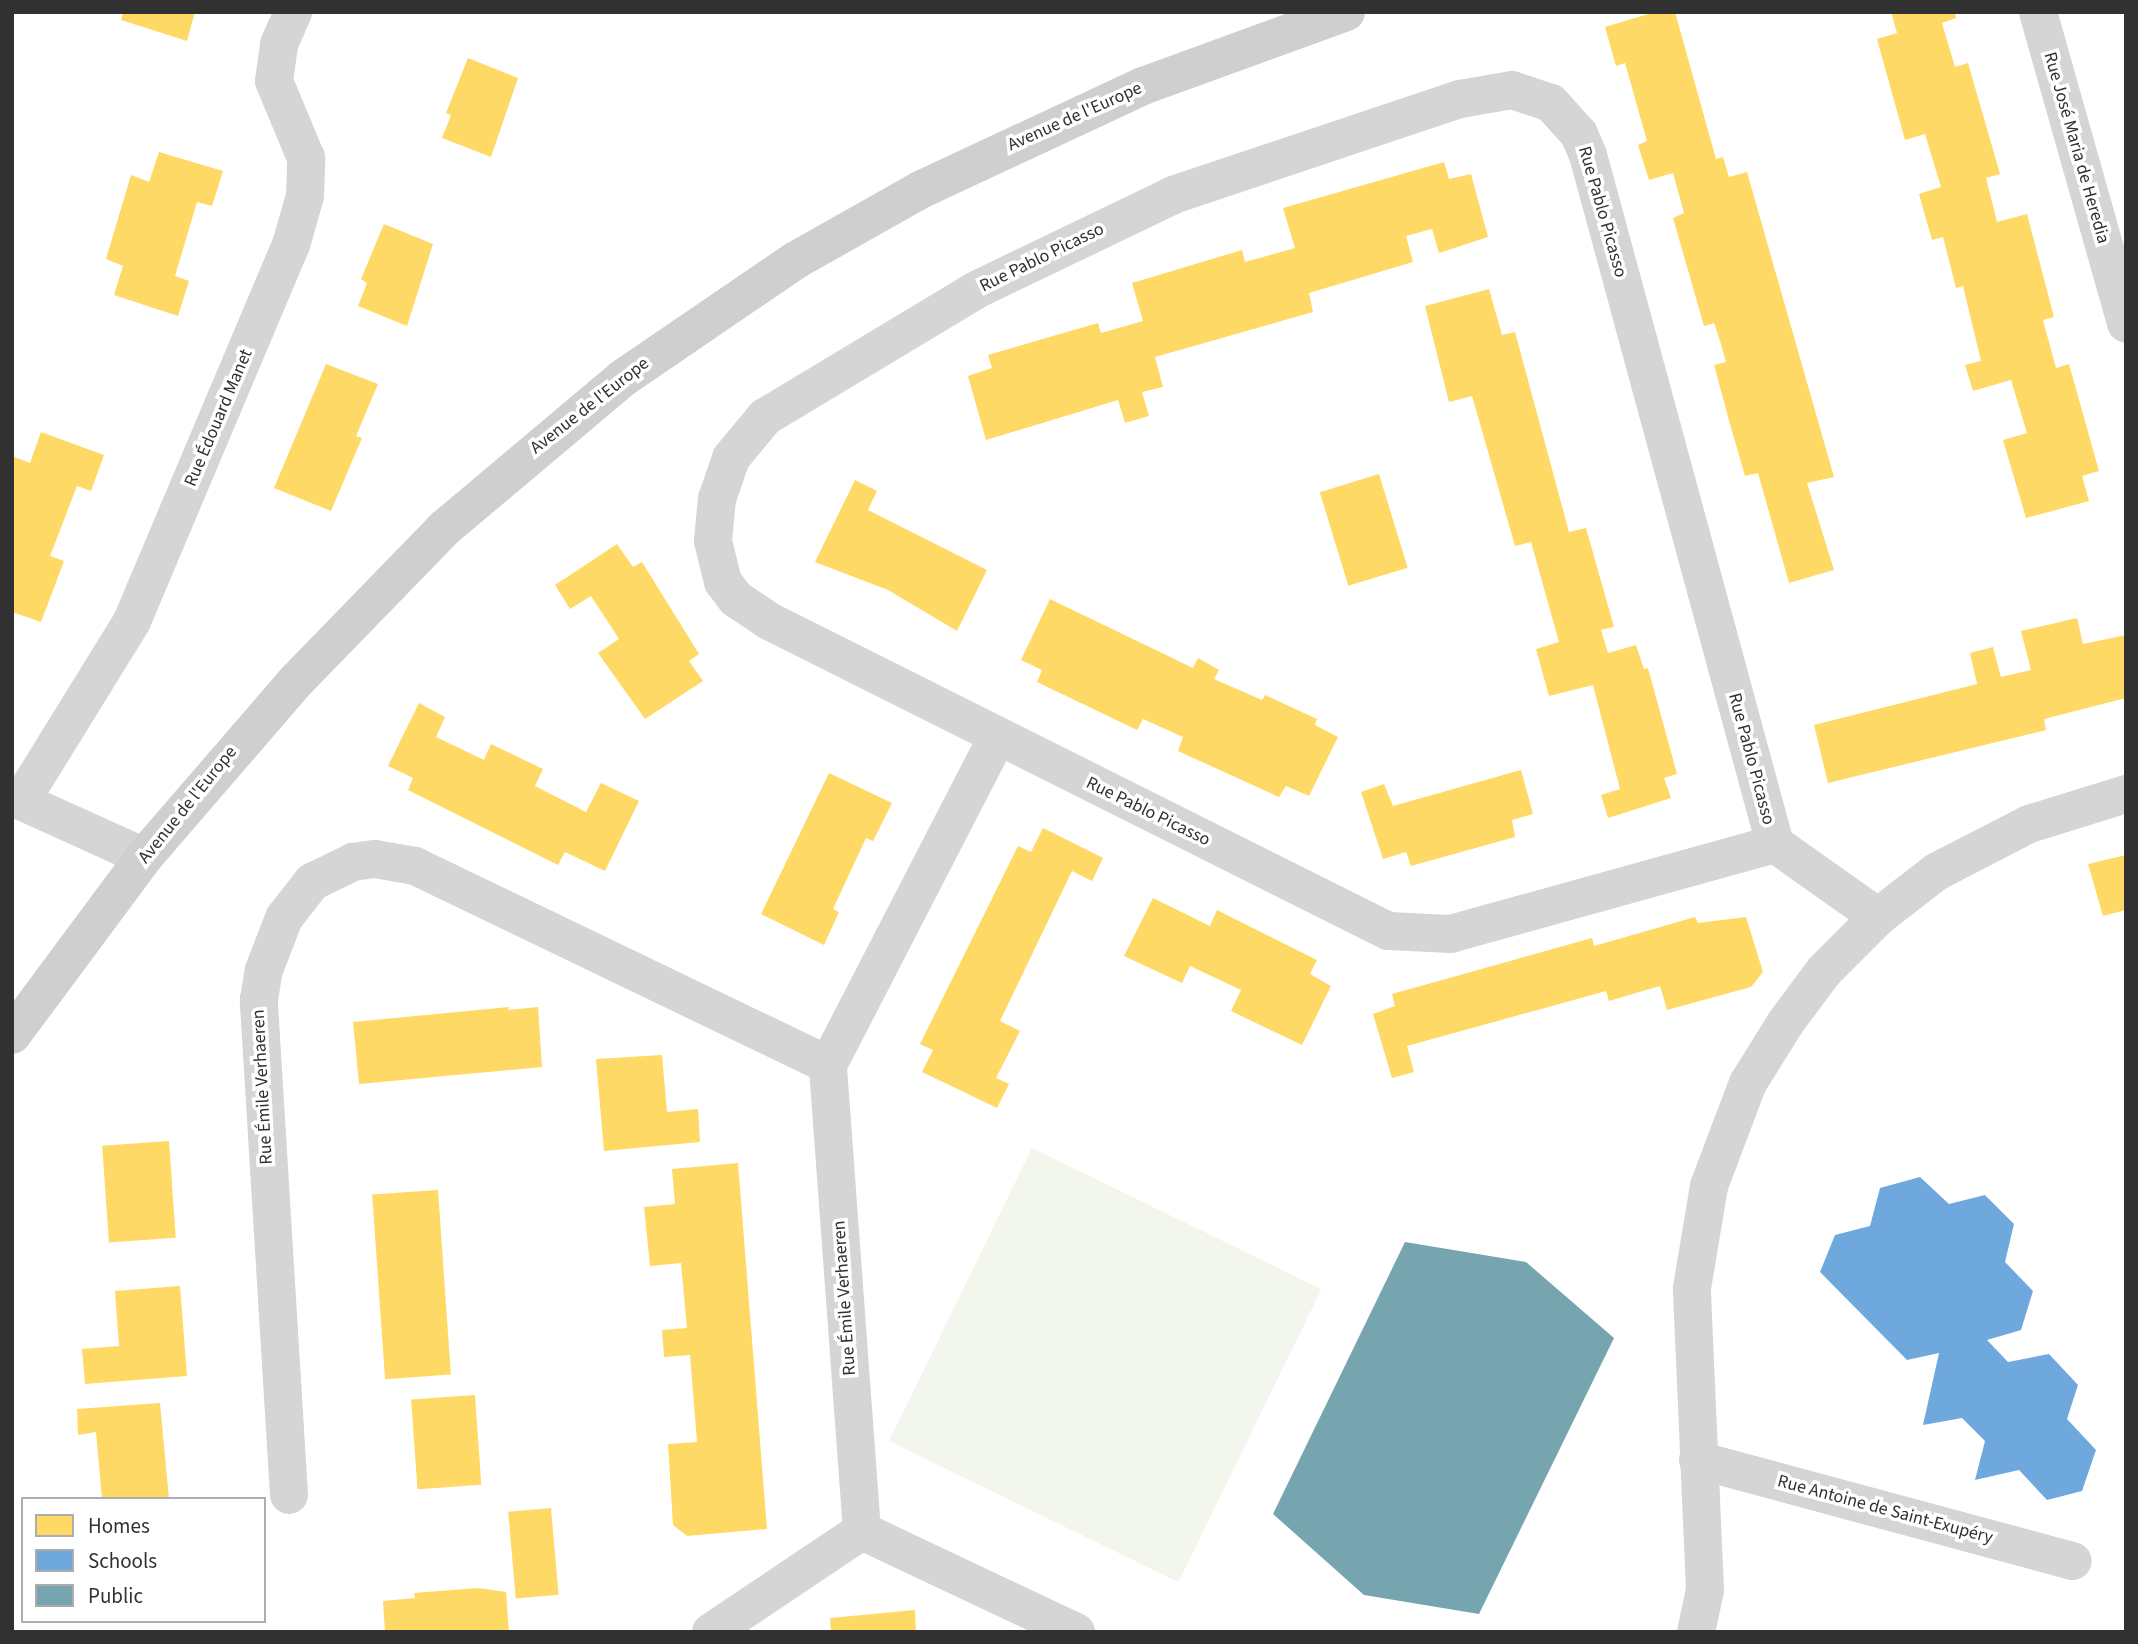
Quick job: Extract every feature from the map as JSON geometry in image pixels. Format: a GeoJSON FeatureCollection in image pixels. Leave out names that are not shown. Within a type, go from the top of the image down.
{"type":"FeatureCollection","features":[{"type":"Feature","properties":{"kind":"street","name":"Rue Édouard Manet"},"geometry":{"type":"LineString","coordinates":[[17,799],[116,652],[142,601],[291,245],[305,196],[306,158],[274,81],[279,44],[293,12]]}},
{"type":"Feature","properties":{"kind":"street","name":"Avenue de l'Europe"},"geometry":{"type":"LineString","coordinates":[[12,1035],[144,858],[216,769],[409,561],[533,450],[705,319],[806,254],[1004,148],[1143,86],[1346,12]]}},
{"type":"Feature","properties":{"kind":"street","name":"Rue José Maria de Heredia"},"geometry":{"type":"LineString","coordinates":[[2038,12],[2126,324]]}},
{"type":"Feature","properties":{"kind":"street","name":"Rue Pablo Picasso"},"geometry":{"type":"LineString","coordinates":[[1512,90],[1551,103],[1579,134],[1587,155],[1774,844],[1451,934],[1409,935],[1388,931],[769,621],[736,599],[723,582],[717,561],[714,517],[723,475],[748,433],[765,417],[976,290],[1173,195],[1460,99],[1512,90]]}},
{"type":"Feature","properties":{"kind":"street"},"geometry":{"type":"LineString","coordinates":[[828,1065],[997,737]]}},
{"type":"Feature","properties":{"kind":"street"},"geometry":{"type":"LineString","coordinates":[[1696,1632],[1704,1590],[1692,1288],[1701,1220],[1720,1152],[1748,1083],[1786,1022],[1824,971],[1878,917],[1936,872],[1997,838],[2126,794]]}},
{"type":"Feature","properties":{"kind":"street"},"geometry":{"type":"LineString","coordinates":[[17,799],[144,858]]}},
{"type":"Feature","properties":{"kind":"street"},"geometry":{"type":"LineString","coordinates":[[1774,844],[1878,917]]}},
{"type":"Feature","properties":{"kind":"street","name":"Rue Émile Verhaeren"},"geometry":{"type":"LineString","coordinates":[[289,1495],[259,1000],[264,970],[284,918],[312,882],[353,862],[374,859],[415,866],[828,1065],[862,1531]]}},
{"type":"Feature","properties":{"kind":"street","name":"Rue Antoine de Saint-Exupéry"},"geometry":{"type":"LineString","coordinates":[[1698,1460],[2073,1561]]}},
{"type":"Feature","properties":{"kind":"street"},"geometry":{"type":"LineString","coordinates":[[725,1627],[862,1531],[1076,1632]]}},
{"type":"Feature","properties":{"kind":"shaded area"},"geometry":{"type":"Polygon","coordinates":[[[1032,1148],[1321,1289],[1179,1582],[889,1441],[1032,1148]]]}},
{"type":"Feature","properties":{"kind":"building: Homes"},"geometry":{"type":"Polygon","coordinates":[[[123,12],[195,12],[187,41],[121,20],[123,12]]]}},
{"type":"Feature","properties":{"kind":"building: Homes"},"geometry":{"type":"Polygon","coordinates":[[[1655,12],[1675,12],[1716,159],[1723,157],[1729,177],[1747,172],[1834,477],[1807,483],[1834,570],[1789,583],[1758,473],[1745,476],[1730,424],[1714,365],[1726,362],[1714,323],[1704,326],[1673,218],[1684,213],[1673,173],[1649,180],[1638,145],[1647,141],[1625,63],[1616,66],[1605,27],[1655,12]]]}},
{"type":"Feature","properties":{"kind":"building: Homes"},"geometry":{"type":"Polygon","coordinates":[[[1891,12],[1955,12],[1956,18],[1942,23],[1955,67],[1968,63],[2000,174],[1986,178],[1997,222],[2027,214],[2054,317],[2043,320],[2056,368],[2069,364],[2099,471],[2082,476],[2089,501],[2026,518],[2003,440],[2027,433],[2011,380],[1973,391],[1965,365],[1981,361],[1963,286],[1956,288],[1943,237],[1932,240],[1919,194],[1941,187],[1925,134],[1905,140],[1877,39],[1897,33],[1891,12]]]}},
{"type":"Feature","properties":{"kind":"building: Homes"},"geometry":{"type":"Polygon","coordinates":[[[468,58],[518,78],[491,157],[442,138],[451,115],[446,113],[468,58]]]}},
{"type":"Feature","properties":{"kind":"building: Homes"},"geometry":{"type":"Polygon","coordinates":[[[159,152],[223,171],[212,206],[197,202],[175,276],[189,281],[178,316],[114,295],[123,266],[106,259],[131,175],[149,182],[159,152]]]}},
{"type":"Feature","properties":{"kind":"building: Homes"},"geometry":{"type":"Polygon","coordinates":[[[1444,162],[1449,179],[1471,174],[1488,237],[1439,253],[1432,229],[1406,236],[1413,262],[1309,293],[1313,312],[1155,357],[1163,387],[1142,392],[1149,416],[1125,423],[1118,400],[986,440],[968,376],[992,368],[988,355],[1098,323],[1101,333],[1143,321],[1132,283],[1242,250],[1245,262],[1295,248],[1283,208],[1444,162]]]}},
{"type":"Feature","properties":{"kind":"building: Homes"},"geometry":{"type":"Polygon","coordinates":[[[384,224],[433,244],[407,326],[358,306],[367,283],[361,279],[384,224]]]}},
{"type":"Feature","properties":{"kind":"building: Homes"},"geometry":{"type":"Polygon","coordinates":[[[1489,289],[1502,335],[1515,332],[1569,532],[1586,528],[1614,627],[1601,630],[1608,653],[1636,645],[1644,669],[1648,668],[1677,774],[1664,778],[1671,798],[1608,818],[1601,795],[1620,789],[1593,685],[1549,696],[1536,649],[1559,642],[1531,542],[1515,546],[1472,396],[1449,402],[1425,306],[1489,289]]]}},
{"type":"Feature","properties":{"kind":"building: Homes"},"geometry":{"type":"Polygon","coordinates":[[[326,364],[378,384],[356,436],[362,438],[331,511],[274,488],[326,364]]]}},
{"type":"Feature","properties":{"kind":"building: Homes"},"geometry":{"type":"Polygon","coordinates":[[[41,432],[104,455],[91,491],[77,486],[50,556],[64,561],[41,622],[12,612],[12,456],[30,463],[41,432]]]}},
{"type":"Feature","properties":{"kind":"building: Homes"},"geometry":{"type":"Polygon","coordinates":[[[1379,474],[1408,568],[1348,586],[1320,492],[1379,474]]]}},
{"type":"Feature","properties":{"kind":"building: Homes"},"geometry":{"type":"Polygon","coordinates":[[[855,480],[877,491],[868,510],[987,570],[957,631],[888,590],[815,562],[855,480]]]}},
{"type":"Feature","properties":{"kind":"building: Homes"},"geometry":{"type":"Polygon","coordinates":[[[617,544],[633,567],[642,562],[699,654],[689,661],[703,681],[645,719],[598,653],[619,639],[591,596],[570,609],[555,585],[617,544]]]}},
{"type":"Feature","properties":{"kind":"building: Homes"},"geometry":{"type":"Polygon","coordinates":[[[1050,599],[1193,668],[1198,658],[1219,670],[1214,679],[1262,700],[1265,695],[1317,719],[1315,725],[1338,737],[1309,796],[1286,786],[1279,797],[1178,751],[1183,737],[1143,719],[1137,730],[1037,682],[1042,670],[1021,660],[1050,599]]]}},
{"type":"Feature","properties":{"kind":"building: Homes"},"geometry":{"type":"Polygon","coordinates":[[[2077,618],[2083,644],[2126,635],[2126,698],[2044,719],[2046,730],[1828,783],[1814,725],[1977,684],[1970,653],[1993,647],[2001,677],[2031,670],[2021,631],[2077,618]]]}},
{"type":"Feature","properties":{"kind":"building: Homes"},"geometry":{"type":"Polygon","coordinates":[[[419,703],[445,717],[436,737],[484,760],[491,744],[543,769],[535,786],[586,812],[601,783],[639,801],[605,871],[565,852],[558,865],[408,790],[413,778],[388,766],[419,703]]]}},
{"type":"Feature","properties":{"kind":"building: Homes"},"geometry":{"type":"Polygon","coordinates":[[[1521,770],[1533,814],[1512,820],[1515,837],[1411,866],[1406,852],[1383,859],[1361,792],[1384,784],[1393,806],[1521,770]]]}},
{"type":"Feature","properties":{"kind":"building: Homes"},"geometry":{"type":"Polygon","coordinates":[[[829,773],[892,803],[873,841],[866,838],[833,909],[839,912],[824,945],[761,914],[829,773]]]}},
{"type":"Feature","properties":{"kind":"building: Homes"},"geometry":{"type":"Polygon","coordinates":[[[1043,828],[1103,858],[1092,881],[1072,871],[1000,1021],[1020,1031],[996,1078],[1009,1084],[997,1108],[922,1072],[933,1050],[920,1044],[1018,846],[1031,852],[1043,828]]]}},
{"type":"Feature","properties":{"kind":"building: Homes"},"geometry":{"type":"Polygon","coordinates":[[[2126,855],[2126,910],[2103,916],[2088,864],[2126,855]]]}},
{"type":"Feature","properties":{"kind":"building: Homes"},"geometry":{"type":"Polygon","coordinates":[[[1153,898],[1210,926],[1217,910],[1317,960],[1310,974],[1331,986],[1302,1045],[1231,1011],[1241,990],[1190,966],[1182,983],[1124,956],[1153,898]]]}},
{"type":"Feature","properties":{"kind":"building: Homes"},"geometry":{"type":"Polygon","coordinates":[[[1695,917],[1698,923],[1746,917],[1763,972],[1751,987],[1667,1010],[1660,986],[1609,1001],[1606,991],[1407,1046],[1414,1072],[1392,1078],[1373,1014],[1395,1006],[1392,994],[1592,938],[1594,946],[1695,917]]]}},
{"type":"Feature","properties":{"kind":"building: Homes"},"geometry":{"type":"Polygon","coordinates":[[[509,1007],[508,1010],[538,1007],[542,1067],[359,1084],[353,1022],[509,1007]]]}},
{"type":"Feature","properties":{"kind":"building: Homes"},"geometry":{"type":"Polygon","coordinates":[[[662,1055],[667,1112],[698,1109],[700,1142],[604,1151],[596,1059],[662,1055]]]}},
{"type":"Feature","properties":{"kind":"building: Homes"},"geometry":{"type":"Polygon","coordinates":[[[169,1141],[176,1238],[109,1242],[102,1146],[169,1141]]]}},
{"type":"Feature","properties":{"kind":"building: Homes"},"geometry":{"type":"Polygon","coordinates":[[[738,1163],[767,1529],[687,1536],[673,1525],[668,1444],[697,1442],[690,1355],[664,1357],[662,1330],[687,1328],[681,1263],[650,1266],[644,1207],[675,1204],[672,1169],[738,1163]]]}},
{"type":"Feature","properties":{"kind":"building: Homes"},"geometry":{"type":"Polygon","coordinates":[[[438,1190],[451,1375],[385,1379],[372,1195],[438,1190]]]}},
{"type":"Feature","properties":{"kind":"building: Homes"},"geometry":{"type":"Polygon","coordinates":[[[180,1286],[187,1376],[85,1384],[82,1349],[119,1346],[115,1291],[180,1286]]]}},
{"type":"Feature","properties":{"kind":"building: Homes"},"geometry":{"type":"Polygon","coordinates":[[[475,1395],[481,1485],[417,1489],[411,1399],[475,1395]]]}},
{"type":"Feature","properties":{"kind":"building: Homes"},"geometry":{"type":"Polygon","coordinates":[[[160,1403],[169,1497],[102,1497],[96,1432],[78,1435],[77,1409],[160,1403]]]}},
{"type":"Feature","properties":{"kind":"building: Homes"},"geometry":{"type":"Polygon","coordinates":[[[551,1508],[559,1595],[516,1598],[508,1512],[551,1508]]]}},
{"type":"Feature","properties":{"kind":"building: Homes"},"geometry":{"type":"Polygon","coordinates":[[[478,1588],[506,1592],[509,1632],[385,1632],[383,1601],[415,1598],[414,1593],[478,1588]]]}},
{"type":"Feature","properties":{"kind":"building: Homes"},"geometry":{"type":"Polygon","coordinates":[[[915,1610],[916,1632],[831,1632],[830,1618],[915,1610]]]}},
{"type":"Feature","properties":{"kind":"building: Schools"},"geometry":{"type":"Polygon","coordinates":[[[1920,1177],[1949,1204],[1985,1195],[2014,1224],[2005,1262],[2033,1291],[2021,1330],[1987,1340],[2008,1362],[2049,1354],[2078,1385],[2067,1419],[2096,1450],[2082,1491],[2047,1500],[2019,1470],[1975,1480],[1985,1441],[1962,1418],[1923,1425],[1939,1353],[1907,1360],[1820,1272],[1835,1235],[1870,1226],[1880,1188],[1920,1177]]]}},
{"type":"Feature","properties":{"kind":"building: Public"},"geometry":{"type":"Polygon","coordinates":[[[1405,1242],[1526,1262],[1614,1338],[1479,1614],[1364,1595],[1273,1514],[1405,1242]]]}}]}
